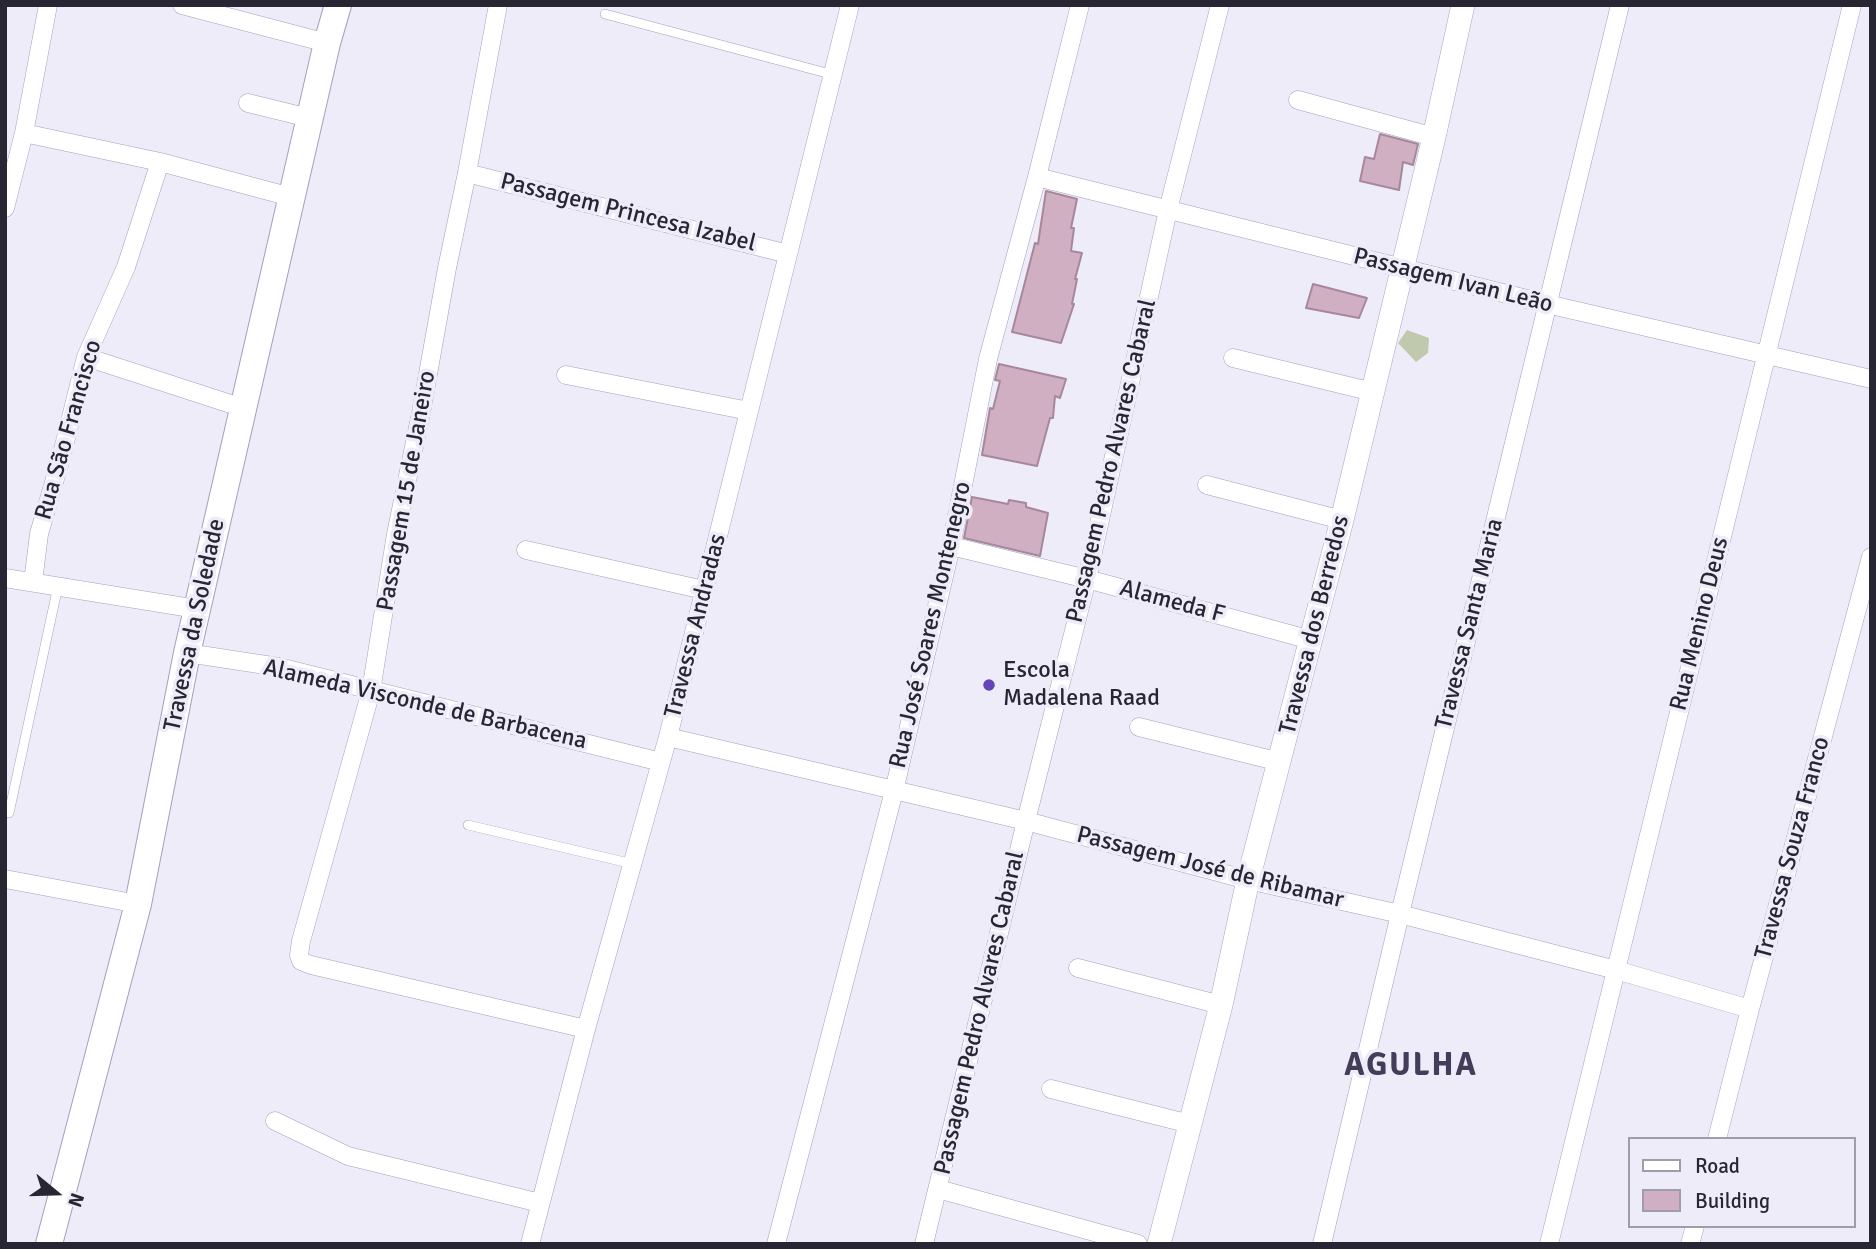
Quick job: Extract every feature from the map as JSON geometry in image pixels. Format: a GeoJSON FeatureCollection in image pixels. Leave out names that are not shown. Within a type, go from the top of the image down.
{"type":"FeatureCollection","features":[{"type":"Feature","properties":{"kind":"main road","name":"Travessa da Soledade"},"geometry":{"type":"LineString","coordinates":[[49,1244],[138,904],[187,653],[309,118],[338,5]]}},
{"type":"Feature","properties":{"kind":"street"},"geometry":{"type":"LineString","coordinates":[[5,208],[24,133],[48,5]]}},
{"type":"Feature","properties":{"kind":"street"},"geometry":{"type":"LineString","coordinates":[[182,5],[327,43]]}},
{"type":"Feature","properties":{"kind":"street","name":"Passagem 15 de Janeiro"},"geometry":{"type":"LineString","coordinates":[[498,5],[396,534],[371,691],[299,955],[301,961],[311,965],[586,1029]]}},
{"type":"Feature","properties":{"kind":"street","name":"Travessa Andradas"},"geometry":{"type":"LineString","coordinates":[[530,1244],[586,1029],[668,737],[850,5]]}},
{"type":"Feature","properties":{"kind":"street","name":"Rua José Soares Montenegro"},"geometry":{"type":"LineString","coordinates":[[776,1244],[894,791],[951,546],[988,359],[1080,5]]}},
{"type":"Feature","properties":{"kind":"street","name":"Passagem Pedro Alvares Cabaral"},"geometry":{"type":"LineString","coordinates":[[924,1244],[1087,579],[1168,210],[1220,5]]}},
{"type":"Feature","properties":{"kind":"street","name":"Travessa dos Berredos"},"geometry":{"type":"LineString","coordinates":[[1159,1244],[1221,1005],[1248,880],[1342,520],[1463,5]]}},
{"type":"Feature","properties":{"kind":"street","name":"Travessa Santa Maria"},"geometry":{"type":"LineString","coordinates":[[1322,1244],[1620,5]]}},
{"type":"Feature","properties":{"kind":"street","name":"Rua Menino Deus"},"geometry":{"type":"LineString","coordinates":[[1549,1244],[1852,5]]}},
{"type":"Feature","properties":{"kind":"street"},"geometry":{"type":"LineString","coordinates":[[1298,100],[1434,137]]}},
{"type":"Feature","properties":{"kind":"street"},"geometry":{"type":"LineString","coordinates":[[248,103],[309,118]]}},
{"type":"Feature","properties":{"kind":"street"},"geometry":{"type":"LineString","coordinates":[[24,133],[160,162],[291,197]]}},
{"type":"Feature","properties":{"kind":"street","name":"Rua São Francisco"},"geometry":{"type":"LineString","coordinates":[[33,582],[38,534],[61,458],[86,357],[126,267],[160,162]]}},
{"type":"Feature","properties":{"kind":"street","name":"Passagem Princesa Izabel"},"geometry":{"type":"LineString","coordinates":[[467,173],[788,254]]}},
{"type":"Feature","properties":{"kind":"street","name":"Passagem Ivan Leão"},"geometry":{"type":"LineString","coordinates":[[1037,177],[1547,304],[1871,379]]}},
{"type":"Feature","properties":{"kind":"street"},"geometry":{"type":"LineString","coordinates":[[86,357],[243,408]]}},
{"type":"Feature","properties":{"kind":"street"},"geometry":{"type":"LineString","coordinates":[[1233,358],[1373,392]]}},
{"type":"Feature","properties":{"kind":"street"},"geometry":{"type":"LineString","coordinates":[[566,374],[749,411]]}},
{"type":"Feature","properties":{"kind":"street"},"geometry":{"type":"LineString","coordinates":[[1207,485],[1342,520]]}},
{"type":"Feature","properties":{"kind":"street","name":"Alameda F"},"geometry":{"type":"LineString","coordinates":[[951,546],[1087,579],[1311,640]]}},
{"type":"Feature","properties":{"kind":"street"},"geometry":{"type":"LineString","coordinates":[[526,550],[704,590]]}},
{"type":"Feature","properties":{"kind":"street","name":"Travessa Souza Franco"},"geometry":{"type":"LineString","coordinates":[[1718,1137],[1750,1009],[1867,587],[1871,557]]}},
{"type":"Feature","properties":{"kind":"street"},"geometry":{"type":"LineString","coordinates":[[5,578],[197,609]]}},
{"type":"Feature","properties":{"kind":"street","name":"Alameda Visconde de Barbacena"},"geometry":{"type":"LineString","coordinates":[[187,653],[279,667],[661,762]]}},
{"type":"Feature","properties":{"kind":"street"},"geometry":{"type":"LineString","coordinates":[[1139,727],[1280,762]]}},
{"type":"Feature","properties":{"kind":"street","name":"Passagem José de Ribamar"},"geometry":{"type":"LineString","coordinates":[[668,737],[1026,821],[1248,880],[1400,914],[1616,970],[1750,1009]]}},
{"type":"Feature","properties":{"kind":"street"},"geometry":{"type":"LineString","coordinates":[[5,879],[138,904]]}},
{"type":"Feature","properties":{"kind":"street"},"geometry":{"type":"LineString","coordinates":[[1078,968],[1221,1005]]}},
{"type":"Feature","properties":{"kind":"street"},"geometry":{"type":"LineString","coordinates":[[1051,1089],[1190,1124]]}},
{"type":"Feature","properties":{"kind":"street"},"geometry":{"type":"LineString","coordinates":[[275,1121],[348,1156],[540,1203]]}},
{"type":"Feature","properties":{"kind":"street"},"geometry":{"type":"LineString","coordinates":[[938,1189],[1138,1244]]}},
{"type":"Feature","properties":{"kind":"lane"},"geometry":{"type":"LineString","coordinates":[[605,14],[834,75]]}},
{"type":"Feature","properties":{"kind":"lane"},"geometry":{"type":"LineString","coordinates":[[9,813],[58,586]]}},
{"type":"Feature","properties":{"kind":"lane"},"geometry":{"type":"LineString","coordinates":[[468,825],[633,864]]}},
{"type":"Feature","properties":{"kind":"green space"},"geometry":{"type":"Polygon","coordinates":[[[1407,330],[1429,338],[1428,353],[1416,362],[1398,343],[1407,330]]]}},
{"type":"Feature","properties":{"kind":"building"},"geometry":{"type":"Polygon","coordinates":[[[1380,134],[1418,144],[1413,165],[1403,162],[1399,190],[1360,181],[1365,157],[1374,159],[1380,134]]]}},
{"type":"Feature","properties":{"kind":"building"},"geometry":{"type":"Polygon","coordinates":[[[1046,191],[1077,199],[1071,228],[1074,228],[1071,251],[1082,253],[1075,279],[1074,304],[1061,343],[1012,332],[1035,243],[1038,244],[1046,191]]]}},
{"type":"Feature","properties":{"kind":"building"},"geometry":{"type":"Polygon","coordinates":[[[1313,284],[1367,298],[1359,318],[1306,308],[1313,284]]]}},
{"type":"Feature","properties":{"kind":"building"},"geometry":{"type":"Polygon","coordinates":[[[999,364],[1066,379],[1060,398],[1055,396],[1053,418],[1050,418],[1037,466],[982,455],[990,408],[993,409],[1000,381],[995,380],[999,364]]]}},
{"type":"Feature","properties":{"kind":"building"},"geometry":{"type":"Polygon","coordinates":[[[972,497],[1008,504],[1009,500],[1026,503],[1026,507],[1048,513],[1040,556],[964,538],[972,497]]]}},
{"type":"Feature","properties":{"kind":"place","name":"Escola Madalena Raad"},"geometry":{"type":"Point","coordinates":[989,685]}},
{"type":"Feature","properties":{"kind":"district","name":"AGULHA"},"geometry":{"type":"Point","coordinates":[1411,1067]}}]}
